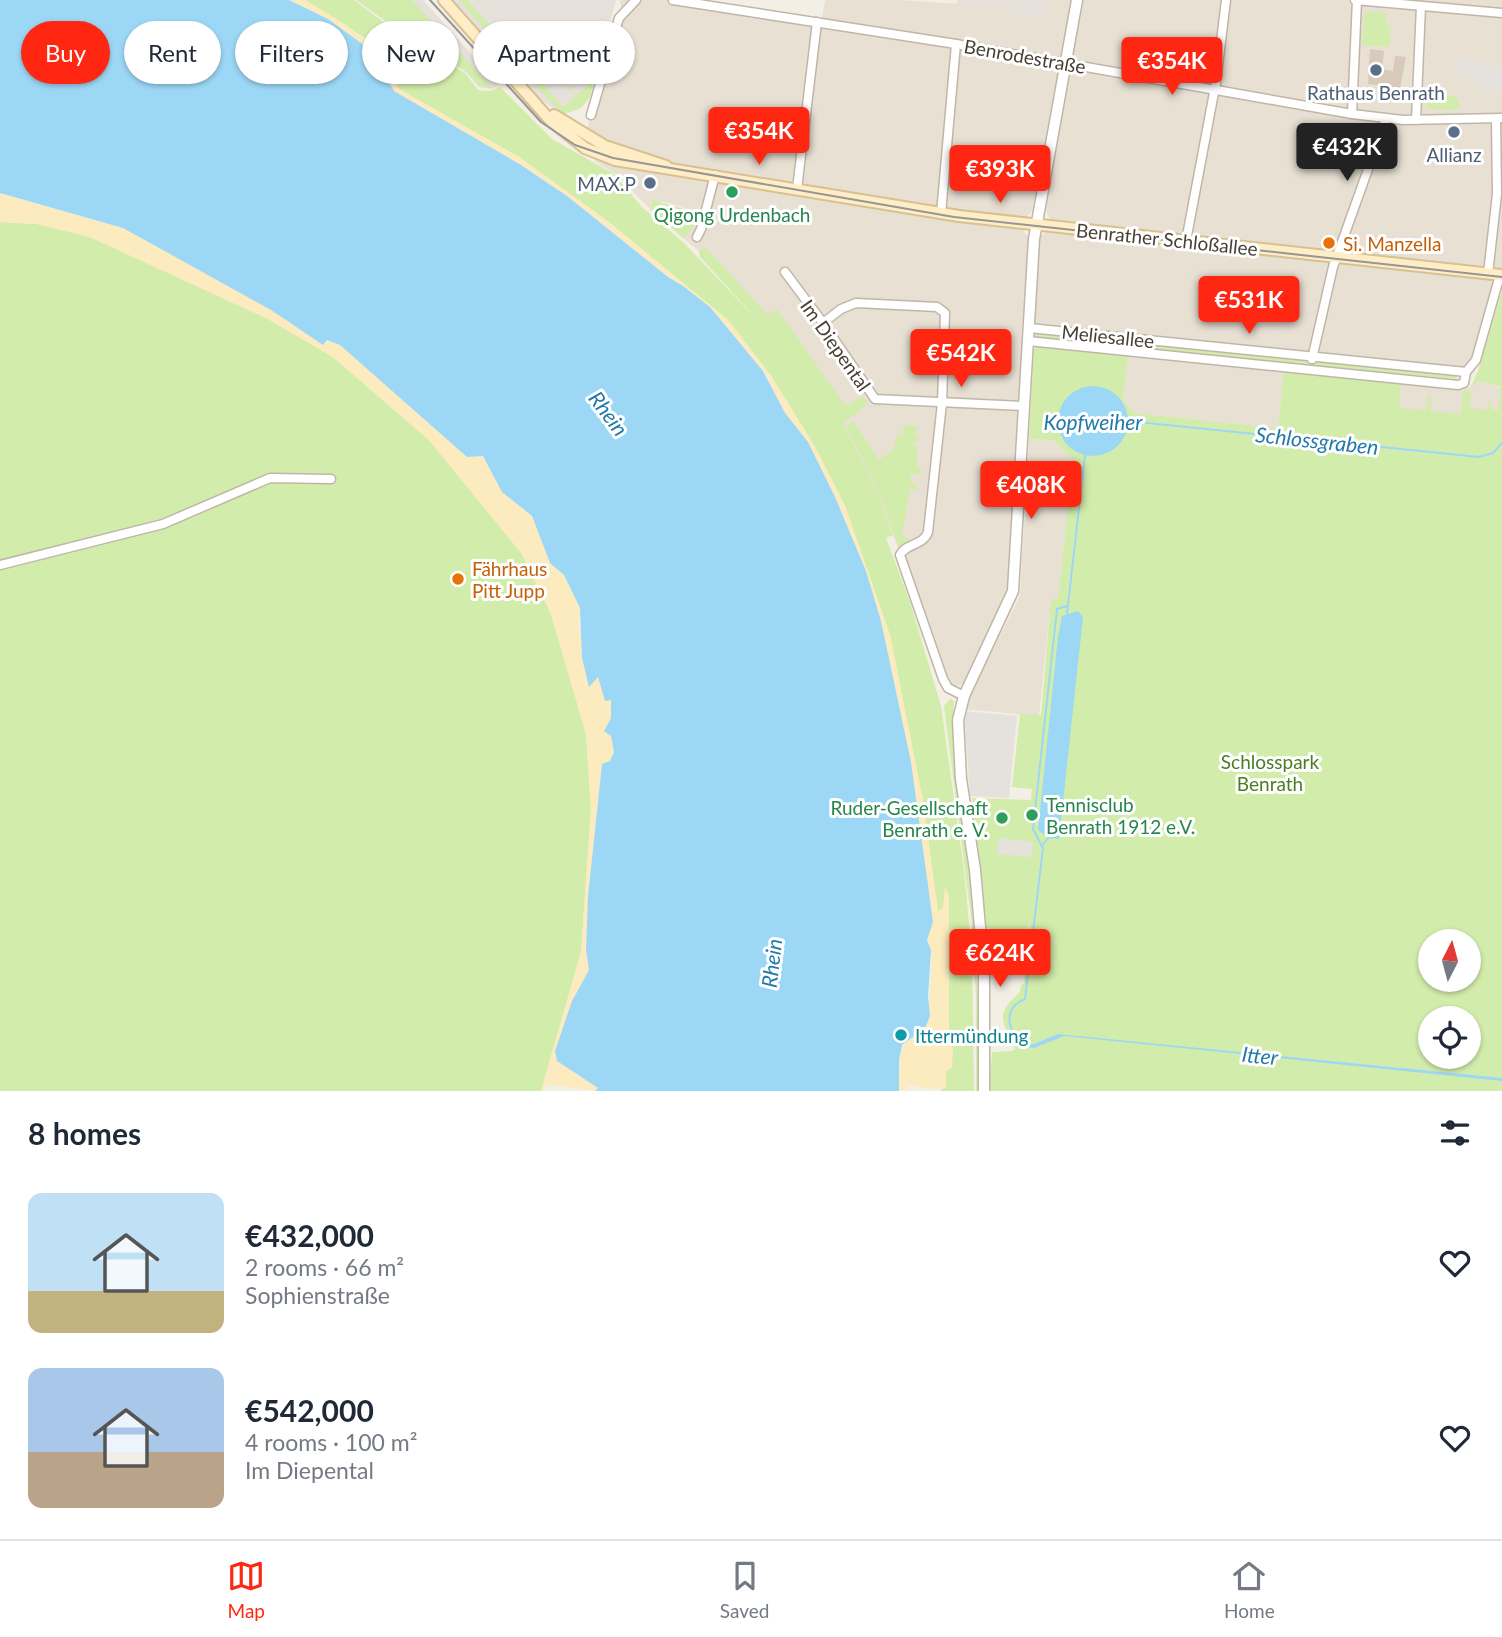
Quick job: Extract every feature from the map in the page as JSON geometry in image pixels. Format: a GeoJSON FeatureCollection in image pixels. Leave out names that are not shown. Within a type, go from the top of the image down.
{"type":"FeatureCollection","features":[{"type":"Feature","properties":{"kind":"main road","name":"Benrather Schloßallee"},"geometry":{"type":"LineString","coordinates":[[444,0],[534,100],[587,143],[622,161],[941,214],[1501,275]]}},
{"type":"Feature","properties":{"kind":"street","name":"Benrodestraße"},"geometry":{"type":"LineString","coordinates":[[673,0],[1065,62],[1386,119],[1499,119]]}},
{"type":"Feature","properties":{"kind":"street"},"geometry":{"type":"LineString","coordinates":[[984,1091],[984,973],[958,720],[964,696],[1013,591],[1036,225],[1077,0]]}},
{"type":"Feature","properties":{"kind":"street"},"geometry":{"type":"LineString","coordinates":[[1185,241],[1214,90],[1226,0]]}},
{"type":"Feature","properties":{"kind":"street"},"geometry":{"type":"LineString","coordinates":[[1352,114],[1356,0],[1502,13]]}},
{"type":"Feature","properties":{"kind":"street"},"geometry":{"type":"LineString","coordinates":[[591,115],[619,18],[634,1]]}},
{"type":"Feature","properties":{"kind":"street"},"geometry":{"type":"LineString","coordinates":[[1416,120],[1423,4]]}},
{"type":"Feature","properties":{"kind":"street"},"geometry":{"type":"LineString","coordinates":[[797,189],[817,22]]}},
{"type":"Feature","properties":{"kind":"street"},"geometry":{"type":"LineString","coordinates":[[941,214],[956,44]]}},
{"type":"Feature","properties":{"kind":"street"},"geometry":{"type":"LineString","coordinates":[[1308,370],[1336,257],[1386,119]]}},
{"type":"Feature","properties":{"kind":"street"},"geometry":{"type":"LineString","coordinates":[[1488,274],[1497,194],[1499,119]]}},
{"type":"Feature","properties":{"kind":"street"},"geometry":{"type":"LineString","coordinates":[[696,237],[701,229],[715,175]]}},
{"type":"Feature","properties":{"kind":"street","name":"Im Diepental"},"geometry":{"type":"LineString","coordinates":[[785,272],[875,399],[1023,405]]}},
{"type":"Feature","properties":{"kind":"street"},"geometry":{"type":"LineString","coordinates":[[1466,372],[1473,367],[1476,360],[1501,275]]}},
{"type":"Feature","properties":{"kind":"street"},"geometry":{"type":"LineString","coordinates":[[823,323],[841,309],[856,303],[942,309],[946,318],[942,403],[926,537],[900,552],[943,679],[948,688],[964,696]]}},
{"type":"Feature","properties":{"kind":"street","name":"Meliesallee"},"geometry":{"type":"LineString","coordinates":[[1028,341],[1458,385],[1466,380],[1466,372],[1029,327]]}},
{"type":"Feature","properties":{"kind":"street"},"geometry":{"type":"LineString","coordinates":[[0,565],[163,524],[271,478],[331,479]]}},
{"type":"Feature","properties":{"kind":"shaded area"},"geometry":{"type":"Polygon","coordinates":[[[356,0],[423,0],[442,21],[385,21],[356,0]]]}},
{"type":"Feature","properties":{"kind":"shaded area"},"geometry":{"type":"Polygon","coordinates":[[[451,0],[616,0],[610,21],[473,21],[473,24],[451,0]]]}},
{"type":"Feature","properties":{"kind":"shaded area"},"geometry":{"type":"Polygon","coordinates":[[[468,0],[473,0],[492,21],[487,21],[468,0]]]}},
{"type":"Feature","properties":{"kind":"shaded area"},"geometry":{"type":"Polygon","coordinates":[[[620,0],[685,0],[805,24],[822,18],[825,0],[899,0],[1011,7],[1010,17],[1042,15],[1044,0],[1074,0],[1032,211],[1026,218],[957,213],[669,163],[630,153],[586,133],[601,84],[635,84],[635,21],[620,21],[620,0]]]}},
{"type":"Feature","properties":{"kind":"shaded area"},"geometry":{"type":"Polygon","coordinates":[[[957,0],[1044,0],[1042,15],[1030,20],[1010,17],[1011,7],[957,4],[957,0]]]}},
{"type":"Feature","properties":{"kind":"shaded area"},"geometry":{"type":"Polygon","coordinates":[[[1081,0],[1502,0],[1502,272],[1050,220],[1045,208],[1081,0]]]}},
{"type":"Feature","properties":{"kind":"shaded area"},"geometry":{"type":"Polygon","coordinates":[[[459,40],[473,56],[473,80],[459,68],[459,40]]]}},
{"type":"Feature","properties":{"kind":"shaded area"},"geometry":{"type":"Polygon","coordinates":[[[1461,56],[1490,65],[1490,68],[1497,68],[1502,64],[1502,90],[1481,91],[1476,80],[1456,75],[1461,56]]]}},
{"type":"Feature","properties":{"kind":"shaded area"},"geometry":{"type":"Polygon","coordinates":[[[476,84],[499,85],[492,89],[476,84]]]}},
{"type":"Feature","properties":{"kind":"shaded area"},"geometry":{"type":"Polygon","coordinates":[[[526,84],[593,84],[590,97],[581,108],[562,115],[539,98],[526,84]]]}},
{"type":"Feature","properties":{"kind":"shaded area"},"geometry":{"type":"Polygon","coordinates":[[[594,161],[936,218],[1021,228],[1030,239],[1016,433],[1010,572],[1005,600],[964,684],[956,686],[948,682],[873,481],[845,428],[705,247],[699,251],[684,239],[702,214],[669,203],[652,201],[650,209],[617,175],[594,161]]]}},
{"type":"Feature","properties":{"kind":"shaded area"},"geometry":{"type":"Polygon","coordinates":[[[1046,232],[1493,279],[1497,284],[1475,357],[1464,371],[1039,327],[1033,320],[1040,237],[1046,232]]]}},
{"type":"Feature","properties":{"kind":"shaded area"},"geometry":{"type":"Polygon","coordinates":[[[1128,356],[1284,369],[1278,428],[1134,413],[1123,399],[1128,356]]]}},
{"type":"Feature","properties":{"kind":"shaded area"},"geometry":{"type":"Polygon","coordinates":[[[1332,374],[1469,388],[1479,381],[1498,387],[1501,389],[1496,430],[1327,431],[1332,374]]]}},
{"type":"Feature","properties":{"kind":"shaded area"},"geometry":{"type":"Polygon","coordinates":[[[1029,439],[1053,440],[1073,459],[1058,600],[1051,600],[1039,716],[963,709],[1020,596],[1029,439]]]}},
{"type":"Feature","properties":{"kind":"shaded area"},"geometry":{"type":"Polygon","coordinates":[[[964,711],[1017,716],[1009,798],[970,796],[964,711]]]}},
{"type":"Feature","properties":{"kind":"shaded area"},"geometry":{"type":"Polygon","coordinates":[[[999,838],[1033,842],[1031,857],[997,854],[999,838]]]}},
{"type":"Feature","properties":{"kind":"green space"},"geometry":{"type":"Polygon","coordinates":[[[305,0],[354,0],[382,21],[362,21],[362,36],[348,27],[348,21],[338,21],[305,0]]]}},
{"type":"Feature","properties":{"kind":"green space"},"geometry":{"type":"Polygon","coordinates":[[[357,0],[412,0],[431,21],[386,21],[357,0]]]}},
{"type":"Feature","properties":{"kind":"green space"},"geometry":{"type":"Polygon","coordinates":[[[459,0],[468,0],[487,21],[478,21],[459,0]]]}},
{"type":"Feature","properties":{"kind":"green space"},"geometry":{"type":"Polygon","coordinates":[[[1365,12],[1387,13],[1386,25],[1391,26],[1389,47],[1362,45],[1365,12]]]}},
{"type":"Feature","properties":{"kind":"green space"},"geometry":{"type":"Polygon","coordinates":[[[459,52],[473,67],[473,79],[459,67],[459,52]]]}},
{"type":"Feature","properties":{"kind":"green space"},"geometry":{"type":"Polygon","coordinates":[[[459,69],[478,90],[490,91],[500,87],[552,139],[614,174],[642,207],[684,243],[765,328],[700,257],[699,251],[705,247],[768,315],[777,309],[842,401],[848,405],[862,396],[868,403],[843,424],[873,481],[893,535],[886,538],[910,602],[941,706],[964,870],[972,956],[974,1091],[940,1091],[946,1086],[946,1071],[952,1067],[949,1043],[949,896],[938,912],[922,796],[890,635],[845,506],[815,447],[772,377],[728,320],[610,223],[519,157],[399,89],[396,84],[459,84],[459,69]]]}},
{"type":"Feature","properties":{"kind":"green space"},"geometry":{"type":"Polygon","coordinates":[[[477,84],[488,84],[492,88],[477,84]]]}},
{"type":"Feature","properties":{"kind":"green space"},"geometry":{"type":"Polygon","coordinates":[[[534,84],[543,84],[563,107],[576,96],[565,84],[577,95],[588,84],[594,84],[590,97],[581,108],[564,114],[534,84]]]}},
{"type":"Feature","properties":{"kind":"green space"},"geometry":{"type":"Polygon","coordinates":[[[1429,94],[1455,96],[1459,100],[1459,107],[1455,110],[1427,109],[1426,97],[1429,94]]]}},
{"type":"Feature","properties":{"kind":"green space"},"geometry":{"type":"Polygon","coordinates":[[[652,200],[702,214],[684,239],[650,209],[652,200]]]}},
{"type":"Feature","properties":{"kind":"green space"},"geometry":{"type":"Polygon","coordinates":[[[0,222],[37,224],[90,237],[268,319],[333,357],[429,440],[522,554],[551,614],[586,734],[591,809],[581,952],[541,1091],[0,1091],[0,222]]]}},
{"type":"Feature","properties":{"kind":"green space","name":"Schlosspark Benrath"},"geometry":{"type":"Polygon","coordinates":[[[1502,290],[1502,1091],[989,1091],[992,1052],[1015,1049],[1004,1025],[1003,1014],[1024,984],[1030,918],[1027,932],[984,928],[972,798],[1031,800],[1032,789],[1012,787],[1020,714],[1041,715],[1051,599],[1058,599],[1073,460],[1053,440],[1029,439],[1034,349],[1037,347],[1128,356],[1123,399],[1134,413],[1278,428],[1284,369],[1401,381],[1399,408],[1426,410],[1428,395],[1431,396],[1430,411],[1461,414],[1463,391],[1471,392],[1470,408],[1488,410],[1491,401],[1492,410],[1498,411],[1500,387],[1479,381],[1470,388],[1478,371],[1502,290]]]}},
{"type":"Feature","properties":{"kind":"green space"},"geometry":{"type":"Polygon","coordinates":[[[1032,331],[1456,374],[1457,379],[1032,339],[1032,331]]]}},
{"type":"Feature","properties":{"kind":"green space"},"geometry":{"type":"Polygon","coordinates":[[[853,421],[879,460],[895,448],[895,436],[902,435],[904,425],[919,427],[914,434],[919,435],[919,441],[914,441],[913,445],[917,446],[917,468],[921,469],[921,475],[911,474],[910,482],[917,483],[916,490],[910,489],[902,536],[909,538],[909,544],[899,547],[874,481],[846,427],[853,421]]]}},
{"type":"Feature","properties":{"kind":"green space"},"geometry":{"type":"Polygon","coordinates":[[[950,699],[954,701],[955,765],[974,927],[978,1091],[971,917],[944,706],[950,699]]]}},
{"type":"Feature","properties":{"kind":"sand"},"geometry":{"type":"Polygon","coordinates":[[[289,0],[305,0],[340,21],[328,19],[289,0]]]}},
{"type":"Feature","properties":{"kind":"sand"},"geometry":{"type":"Polygon","coordinates":[[[348,26],[362,37],[361,43],[348,34],[348,26]]]}},
{"type":"Feature","properties":{"kind":"sand"},"geometry":{"type":"Polygon","coordinates":[[[390,84],[396,84],[399,89],[519,157],[610,223],[728,320],[772,377],[815,447],[845,506],[890,635],[922,796],[938,911],[943,908],[945,887],[949,896],[949,1043],[953,1048],[952,1067],[946,1071],[946,1087],[933,1089],[909,1085],[904,1091],[899,1091],[903,1049],[911,1035],[930,1016],[931,954],[927,940],[929,932],[911,762],[881,621],[866,571],[808,442],[785,413],[764,371],[709,307],[567,196],[521,165],[394,91],[390,84]]]}},
{"type":"Feature","properties":{"kind":"sand"},"geometry":{"type":"Polygon","coordinates":[[[0,193],[123,228],[271,310],[323,345],[327,340],[340,345],[467,457],[483,456],[502,492],[532,516],[550,562],[564,575],[580,608],[579,626],[589,686],[598,676],[605,701],[611,700],[614,752],[610,761],[602,764],[588,896],[586,950],[589,970],[572,1001],[557,1061],[599,1088],[595,1091],[546,1084],[544,1091],[541,1091],[581,952],[591,809],[586,734],[551,614],[522,554],[429,440],[333,357],[268,319],[90,237],[37,224],[0,222],[0,193]]]}},
{"type":"Feature","properties":{"kind":"water","name":"Rhein"},"geometry":{"type":"Polygon","coordinates":[[[0,0],[289,0],[331,21],[235,21],[235,84],[348,84],[348,34],[362,44],[362,84],[390,84],[394,91],[521,165],[567,196],[710,307],[763,371],[785,413],[808,442],[866,571],[881,621],[911,762],[933,922],[927,940],[931,950],[928,996],[930,1016],[925,1028],[902,1045],[899,1091],[595,1091],[598,1088],[557,1061],[555,1051],[572,1001],[589,970],[586,950],[588,896],[602,764],[610,761],[614,752],[611,736],[604,731],[611,718],[611,700],[605,701],[598,677],[589,687],[582,658],[580,608],[564,575],[550,563],[532,516],[502,492],[483,456],[467,457],[340,345],[327,340],[323,345],[271,310],[123,228],[0,193],[0,0]]]}},
{"type":"Feature","properties":{"kind":"water","name":"Kopfweiher"},"geometry":{"type":"Polygon","coordinates":[[[1093,386],[1118,396],[1128,421],[1118,446],[1093,456],[1068,446],[1058,421],[1068,396],[1093,386]]]}},
{"type":"Feature","properties":{"kind":"water"},"geometry":{"type":"Polygon","coordinates":[[[1078,611],[1083,617],[1059,839],[1048,838],[1038,830],[1058,637],[1062,616],[1078,611]]]}},
{"type":"Feature","properties":{"kind":"water","name":"Itter"},"geometry":{"type":"Polygon","coordinates":[[[1058,1034],[1502,1078],[1502,1081],[1064,1036],[1034,1048],[1020,1047],[1020,1044],[1034,1044],[1058,1034]]]}},
{"type":"Feature","properties":{"kind":"building","name":"Rathaus Benrath"},"geometry":{"type":"Polygon","coordinates":[[[1370,49],[1384,51],[1382,69],[1393,71],[1395,56],[1406,57],[1400,88],[1368,84],[1370,49]]]}},
{"type":"Feature","properties":{"kind":"waterway","name":"Schlossgraben"},"geometry":{"type":"LineString","coordinates":[[1128,421],[1479,457],[1493,453],[1502,443]]}},
{"type":"Feature","properties":{"kind":"waterway"},"geometry":{"type":"LineString","coordinates":[[1067,614],[1085,455]]}},
{"type":"Feature","properties":{"kind":"waterway"},"geometry":{"type":"LineString","coordinates":[[1020,1045],[1020,1039],[1015,1034],[1009,1017],[1018,1002],[1025,999],[1043,848],[1033,829],[1057,609],[1067,606]]}},
{"type":"Feature","properties":{"kind":"waterway"},"geometry":{"type":"LineString","coordinates":[[1042,846],[1048,838]]}},
{"type":"Feature","properties":{"kind":"tram line"},"geometry":{"type":"LineString","coordinates":[[430,0],[541,122],[575,145],[613,158],[954,217],[1502,277]]}},
{"type":"Feature","properties":{"kind":"place","name":"Rathaus Benrath"},"geometry":{"type":"Point","coordinates":[1376,70]}},
{"type":"Feature","properties":{"kind":"place","name":"Allianz"},"geometry":{"type":"Point","coordinates":[1454,132]}},
{"type":"Feature","properties":{"kind":"place","name":"MAX.P"},"geometry":{"type":"Point","coordinates":[650,183]}},
{"type":"Feature","properties":{"kind":"place","name":"Qigong Urdenbach"},"geometry":{"type":"Point","coordinates":[732,192]}},
{"type":"Feature","properties":{"kind":"place","name":"Si. Manzella"},"geometry":{"type":"Point","coordinates":[1329,243]}},
{"type":"Feature","properties":{"kind":"place","name":"Fährhaus Pitt Jupp"},"geometry":{"type":"Point","coordinates":[458,579]}},
{"type":"Feature","properties":{"kind":"place","name":"Tennisclub Benrath 1912 e.V."},"geometry":{"type":"Point","coordinates":[1032,815]}},
{"type":"Feature","properties":{"kind":"place","name":"Ruder-Gesellschaft Benrath e. V."},"geometry":{"type":"Point","coordinates":[1002,818]}},
{"type":"Feature","properties":{"kind":"place","name":"Ittermündung"},"geometry":{"type":"Point","coordinates":[901,1035]}}]}
